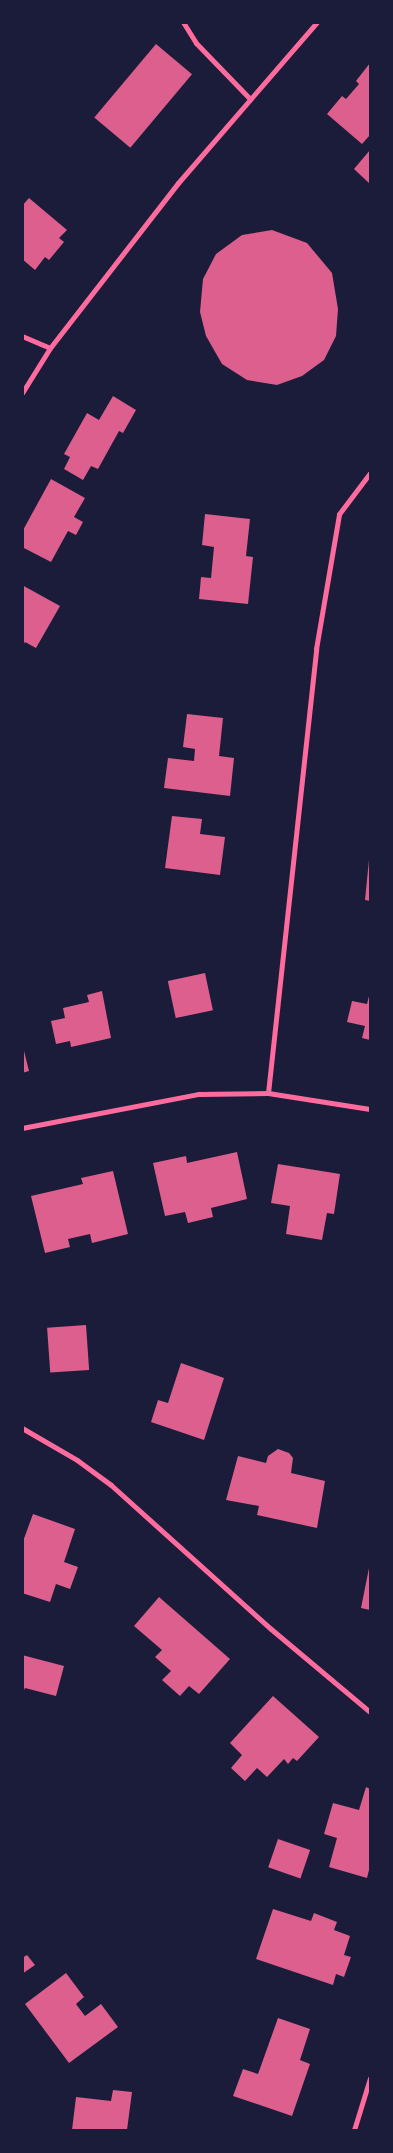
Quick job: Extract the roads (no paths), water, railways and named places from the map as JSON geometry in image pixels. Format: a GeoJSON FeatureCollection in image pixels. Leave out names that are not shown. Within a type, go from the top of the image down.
{"type":"FeatureCollection","features":[{"type":"Feature","properties":{"kind":"street"},"geometry":{"type":"LineString","coordinates":[[183,22],[196,42],[250,99]]}},
{"type":"Feature","properties":{"kind":"street"},"geometry":{"type":"LineString","coordinates":[[22,393],[50,348],[178,183],[317,22]]}},
{"type":"Feature","properties":{"kind":"street"},"geometry":{"type":"LineString","coordinates":[[22,336],[50,348]]}},
{"type":"Feature","properties":{"kind":"street"},"geometry":{"type":"LineString","coordinates":[[268,1093],[316,649],[339,514],[370,472]]}},
{"type":"Feature","properties":{"kind":"street"},"geometry":{"type":"LineString","coordinates":[[22,1128],[198,1094],[268,1093],[370,1109]]}},
{"type":"Feature","properties":{"kind":"street"},"geometry":{"type":"LineString","coordinates":[[22,1428],[77,1460],[111,1485],[271,1629],[370,1712]]}},
{"type":"Feature","properties":{"kind":"street"},"geometry":{"type":"LineString","coordinates":[[354,2130],[370,2078]]}}]}
